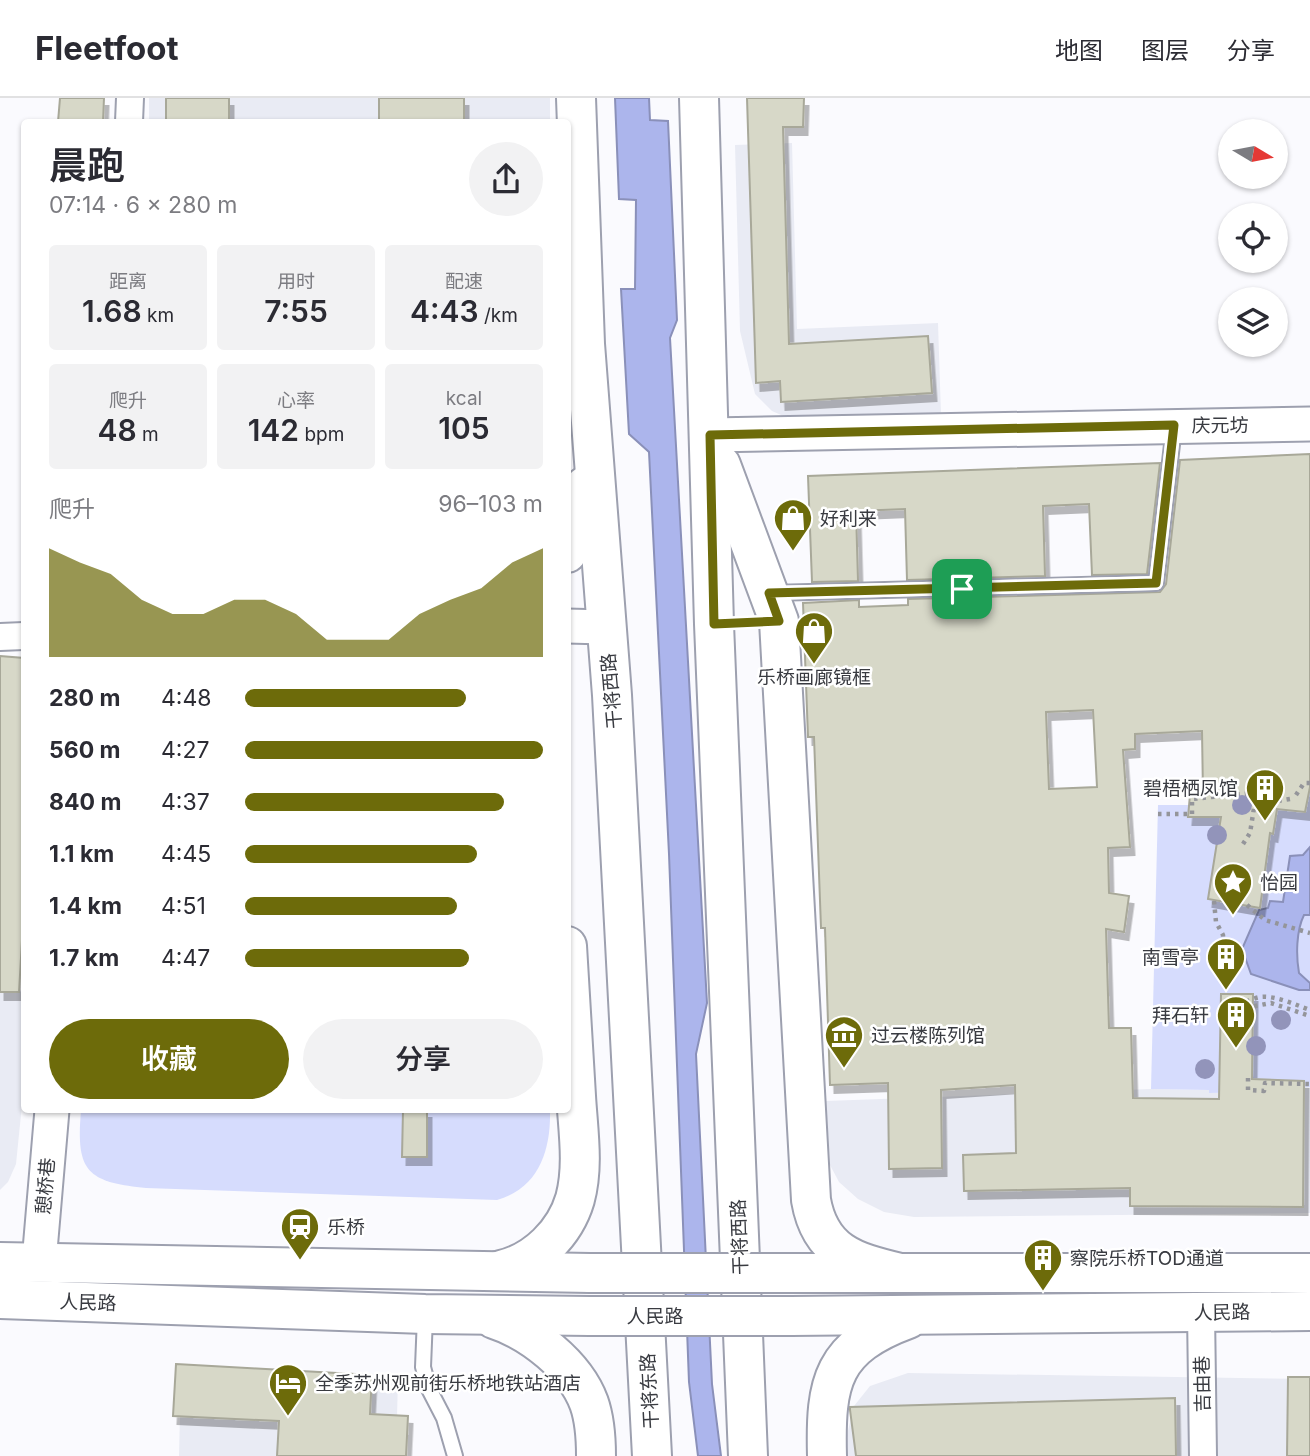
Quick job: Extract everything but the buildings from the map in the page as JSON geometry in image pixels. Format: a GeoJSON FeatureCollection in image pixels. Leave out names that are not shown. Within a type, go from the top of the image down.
{"type":"FeatureCollection","features":[{"type":"Feature","properties":{"kind":"main road","name":"干将西路"},"geometry":{"type":"LineString","coordinates":[[576,98],[592,461],[612,695],[644,1284]]}},
{"type":"Feature","properties":{"kind":"main road","name":"干将西路"},"geometry":{"type":"LineString","coordinates":[[699,98],[714,624],[748,1456]]}},
{"type":"Feature","properties":{"kind":"main road"},"geometry":{"type":"LineString","coordinates":[[710,435],[774,607],[811,1200],[815,1224],[827,1241],[858,1262],[900,1273]]}},
{"type":"Feature","properties":{"kind":"main road"},"geometry":{"type":"LineString","coordinates":[[571,538],[592,461]]}},
{"type":"Feature","properties":{"kind":"main road"},"geometry":{"type":"LineString","coordinates":[[714,624],[774,607]]}},
{"type":"Feature","properties":{"kind":"main road"},"geometry":{"type":"LineString","coordinates":[[489,1272],[513,1267],[542,1250],[565,1221],[575,1200],[580,1158],[571,1011]]}},
{"type":"Feature","properties":{"kind":"main road","name":"人民路"},"geometry":{"type":"LineString","coordinates":[[0,1262],[590,1273],[1310,1273]]}},
{"type":"Feature","properties":{"kind":"main road","name":"干将东路"},"geometry":{"type":"LineString","coordinates":[[644,1284],[652,1456]]}},
{"type":"Feature","properties":{"kind":"main road","name":"人民路"},"geometry":{"type":"LineString","coordinates":[[0,1299],[425,1314],[590,1316],[916,1316],[1310,1311]]}},
{"type":"Feature","properties":{"kind":"main road"},"geometry":{"type":"LineString","coordinates":[[482,1315],[532,1338],[577,1382],[590,1405],[595,1429],[596,1456]]}},
{"type":"Feature","properties":{"kind":"main road"},"geometry":{"type":"LineString","coordinates":[[827,1456],[827,1404],[838,1370],[851,1352],[872,1335],[916,1316]]}},
{"type":"Feature","properties":{"kind":"street"},"geometry":{"type":"LineString","coordinates":[[129,119],[130,98]]}},
{"type":"Feature","properties":{"kind":"street","name":"庆元坊"},"geometry":{"type":"LineString","coordinates":[[710,435],[1310,424]]}},
{"type":"Feature","properties":{"kind":"street"},"geometry":{"type":"LineString","coordinates":[[571,626],[606,627]]}},
{"type":"Feature","properties":{"kind":"street"},"geometry":{"type":"LineString","coordinates":[[0,636],[21,636]]}},
{"type":"Feature","properties":{"kind":"street","name":"憩桥巷"},"geometry":{"type":"LineString","coordinates":[[39,1262],[52,1113]]}},
{"type":"Feature","properties":{"kind":"street","name":"吉由巷"},"geometry":{"type":"LineString","coordinates":[[1201,1312],[1203,1456]]}},
{"type":"Feature","properties":{"kind":"lane"},"geometry":{"type":"LineString","coordinates":[[774,607],[1156,583],[1174,425]]}},
{"type":"Feature","properties":{"kind":"lane"},"geometry":{"type":"LineString","coordinates":[[425,1314],[423,1367],[429,1389],[444,1418],[455,1456]]}},
{"type":"Feature","properties":{"kind":"path"},"geometry":{"type":"LineString","coordinates":[[1296,795],[1304,783],[1310,783]]}},
{"type":"Feature","properties":{"kind":"path"},"geometry":{"type":"LineString","coordinates":[[1158,814],[1192,814],[1192,799],[1263,792],[1260,809],[1254,808],[1250,833],[1243,844]]}},
{"type":"Feature","properties":{"kind":"path"},"geometry":{"type":"LineString","coordinates":[[1262,798],[1272,802],[1290,799]]}},
{"type":"Feature","properties":{"kind":"path"},"geometry":{"type":"LineString","coordinates":[[1214,901],[1216,922],[1223,935],[1225,983]]}},
{"type":"Feature","properties":{"kind":"path"},"geometry":{"type":"LineString","coordinates":[[1247,905],[1265,920],[1275,920],[1301,932],[1310,933]]}},
{"type":"Feature","properties":{"kind":"path"},"geometry":{"type":"LineString","coordinates":[[1229,1009],[1258,997],[1273,997],[1310,1010]]}},
{"type":"Feature","properties":{"kind":"path"},"geometry":{"type":"LineString","coordinates":[[1227,998],[1230,1021]]}},
{"type":"Feature","properties":{"kind":"path"},"geometry":{"type":"LineString","coordinates":[[1229,1009],[1271,1003],[1310,1016]]}},
{"type":"Feature","properties":{"kind":"path"},"geometry":{"type":"LineString","coordinates":[[1248,1078],[1248,1090],[1264,1091],[1265,1083],[1310,1084]]}},
{"type":"Feature","properties":{"kind":"shaded area"},"geometry":{"type":"Polygon","coordinates":[[[149,98],[550,98],[550,119],[149,119],[149,98]]]}},
{"type":"Feature","properties":{"kind":"shaded area"},"geometry":{"type":"Polygon","coordinates":[[[792,143],[797,329],[938,323],[941,415],[788,418],[772,411],[755,394],[740,331],[735,145],[792,143]]]}},
{"type":"Feature","properties":{"kind":"shaded area","name":"怡园"},"geometry":{"type":"Polygon","coordinates":[[[1310,779],[1310,1087],[1269,1086],[1268,1092],[1209,1093],[1209,1090],[1151,1089],[1158,805],[1189,805],[1190,795],[1264,790],[1310,779]]]}},
{"type":"Feature","properties":{"kind":"shaded area"},"geometry":{"type":"Polygon","coordinates":[[[0,988],[21,991],[21,1113],[16,1164],[8,1182],[0,1190],[0,988]]]}},
{"type":"Feature","properties":{"kind":"shaded area"},"geometry":{"type":"Polygon","coordinates":[[[1268,1086],[1310,1087],[1310,1213],[914,1217],[884,1212],[858,1199],[839,1182],[830,1165],[826,1101],[1151,1089],[1209,1090],[1210,1093],[1268,1092],[1268,1086]]]}},
{"type":"Feature","properties":{"kind":"shaded area"},"geometry":{"type":"Polygon","coordinates":[[[81,1113],[550,1113],[548,1139],[540,1166],[523,1186],[497,1200],[146,1188],[125,1185],[97,1177],[89,1169],[80,1147],[81,1113]]]}},
{"type":"Feature","properties":{"kind":"shaded area"},"geometry":{"type":"Polygon","coordinates":[[[908,1373],[1310,1379],[1310,1456],[846,1456],[846,1439],[854,1406],[870,1386],[908,1373]]]}},
{"type":"Feature","properties":{"kind":"shaded area","name":"全季苏州观前街乐桥地铁站酒店"},"geometry":{"type":"Polygon","coordinates":[[[181,1374],[398,1378],[396,1456],[179,1456],[181,1374]]]}},
{"type":"Feature","properties":{"kind":"water"},"geometry":{"type":"Polygon","coordinates":[[[615,98],[649,98],[650,120],[668,121],[677,320],[670,338],[707,1003],[696,1054],[712,1384],[721,1456],[698,1456],[689,1382],[669,854],[649,452],[629,434],[621,289],[635,289],[636,200],[619,199],[615,98]]]}},
{"type":"Feature","properties":{"kind":"water"},"geometry":{"type":"Polygon","coordinates":[[[1310,847],[1310,915],[1304,915],[1301,921],[1297,951],[1299,973],[1310,983],[1310,990],[1299,990],[1251,974],[1242,949],[1259,910],[1268,908],[1270,901],[1283,902],[1290,856],[1303,855],[1310,847]]]}},
{"type":"Feature","properties":{"kind":"place","name":"好利来"},"geometry":{"type":"Point","coordinates":[793,552]}},
{"type":"Feature","properties":{"kind":"place","name":"乐桥画廊镜框"},"geometry":{"type":"Point","coordinates":[814,665]}},
{"type":"Feature","properties":{"kind":"place","name":"碧梧栖凤馆"},"geometry":{"type":"Point","coordinates":[1265,822]}},
{"type":"Feature","properties":{"kind":"place","name":"怡园"},"geometry":{"type":"Point","coordinates":[1233,916]}},
{"type":"Feature","properties":{"kind":"place","name":"南雪亭"},"geometry":{"type":"Point","coordinates":[1226,991]}},
{"type":"Feature","properties":{"kind":"place","name":"拜石轩"},"geometry":{"type":"Point","coordinates":[1236,1049]}},
{"type":"Feature","properties":{"kind":"place","name":"过云楼陈列馆"},"geometry":{"type":"Point","coordinates":[844,1069]}},
{"type":"Feature","properties":{"kind":"place","name":"乐桥"},"geometry":{"type":"Point","coordinates":[300,1261]}},
{"type":"Feature","properties":{"kind":"place","name":"察院乐桥TOD通道"},"geometry":{"type":"Point","coordinates":[1043,1292]}},
{"type":"Feature","properties":{"kind":"place","name":"全季苏州观前街乐桥地铁站酒店"},"geometry":{"type":"Point","coordinates":[288,1417]}},
{"type":"Feature","properties":{"kind":"route"},"geometry":{"type":"LineString","coordinates":[[1174,425],[1156,583],[962,589],[769,593],[779,621],[714,624],[710,435],[1174,425]]}}]}
